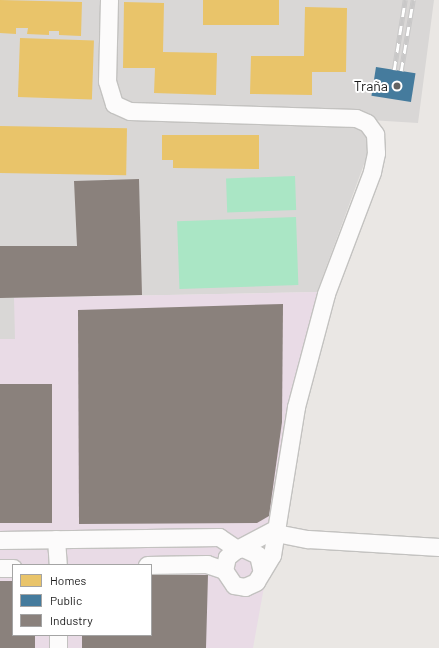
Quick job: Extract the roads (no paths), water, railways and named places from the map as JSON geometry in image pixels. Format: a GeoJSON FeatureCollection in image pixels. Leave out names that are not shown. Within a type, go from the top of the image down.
{"type":"FeatureCollection","features":[{"type":"Feature","properties":{"kind":"street"},"geometry":{"type":"LineString","coordinates":[[110,0],[108,81],[114,104],[130,111],[356,118],[367,123],[375,134],[376,153],[372,172],[326,294],[296,407],[272,555],[256,582],[246,587],[234,585],[224,570],[207,564],[152,565]]}},
{"type":"Feature","properties":{"kind":"street"},"geometry":{"type":"LineString","coordinates":[[224,570],[227,557],[237,549],[277,530],[308,539],[439,547]]}},
{"type":"Feature","properties":{"kind":"street"},"geometry":{"type":"LineString","coordinates":[[0,540],[219,537],[237,549],[249,549],[258,555],[262,572]]}},
{"type":"Feature","properties":{"kind":"street"},"geometry":{"type":"LineString","coordinates":[[56,539],[58,564]]}},
{"type":"Feature","properties":{"kind":"street"},"geometry":{"type":"LineString","coordinates":[[0,568],[12,568]]}},
{"type":"Feature","properties":{"kind":"street"},"geometry":{"type":"LineString","coordinates":[[58,636],[58,648]]}},
{"type":"Feature","properties":{"kind":"railway"},"geometry":{"type":"LineString","coordinates":[[394,70],[405,0]]}},
{"type":"Feature","properties":{"kind":"railway"},"geometry":{"type":"LineString","coordinates":[[401,71],[413,0]]}},
{"type":"Feature","properties":{"kind":"place","name":"Traña"},"geometry":{"type":"Point","coordinates":[397,86]}}]}
